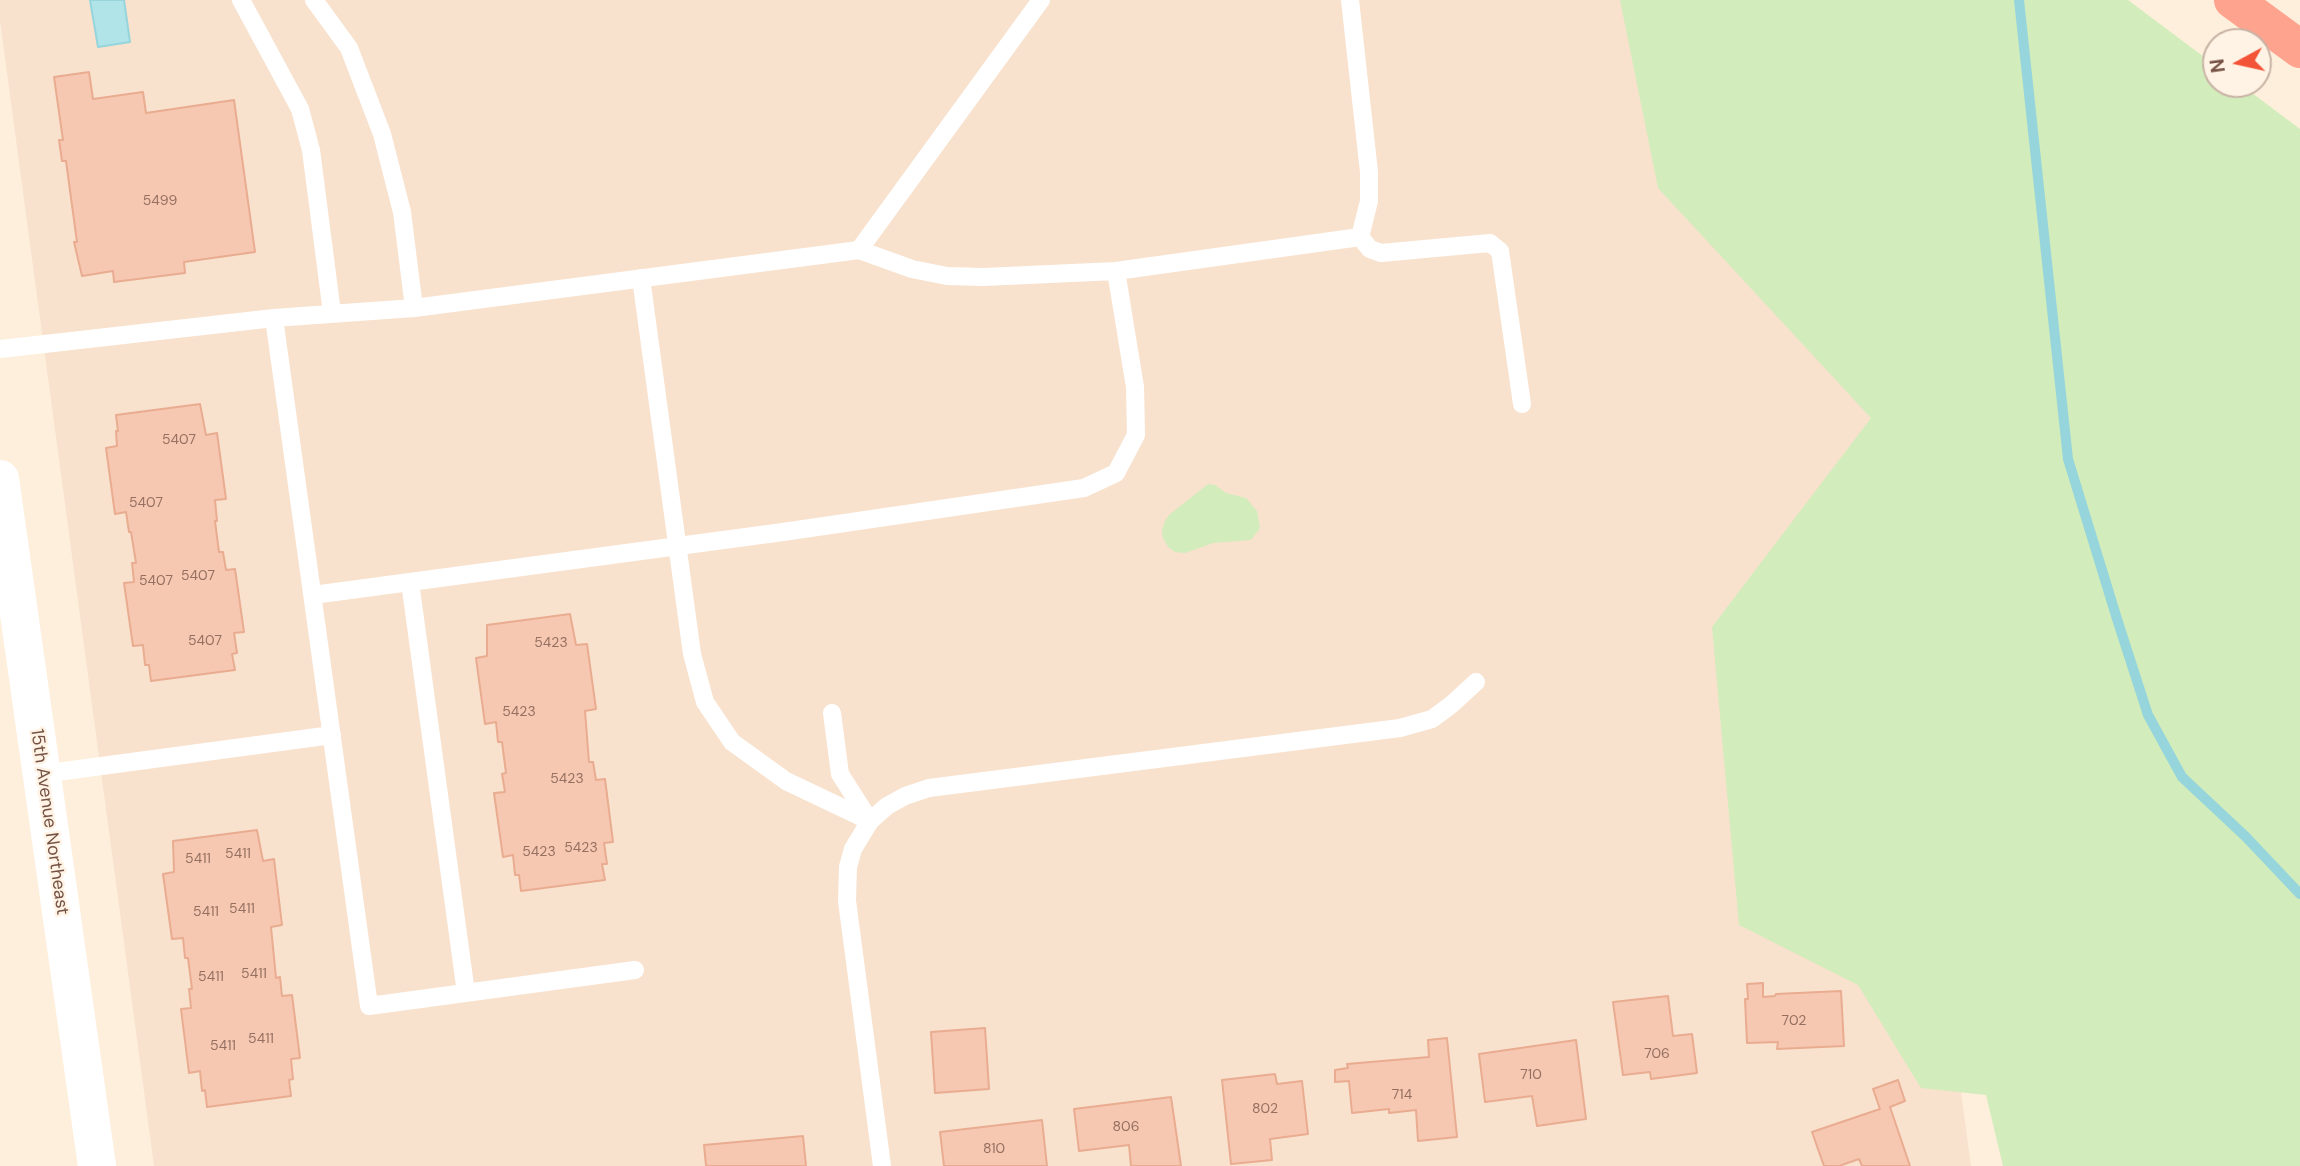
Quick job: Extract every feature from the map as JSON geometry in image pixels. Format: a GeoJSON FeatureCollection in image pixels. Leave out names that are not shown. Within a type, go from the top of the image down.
{"type":"FeatureCollection","features":[{"type":"Feature","properties":{"kind":"highway"},"geometry":{"type":"LineString","coordinates":[[2233,0],[2300,49]]}},
{"type":"Feature","properties":{"kind":"street","name":"15th Avenue Northeast"},"geometry":{"type":"LineString","coordinates":[[0,479],[97,1166]]}},
{"type":"Feature","properties":{"kind":"lane"},"geometry":{"type":"LineString","coordinates":[[241,0],[300,108],[310,150],[332,313]]}},
{"type":"Feature","properties":{"kind":"lane"},"geometry":{"type":"LineString","coordinates":[[314,0],[349,48],[382,134],[402,212],[414,308]]}},
{"type":"Feature","properties":{"kind":"lane"},"geometry":{"type":"LineString","coordinates":[[859,250],[1041,0]]}},
{"type":"Feature","properties":{"kind":"lane"},"geometry":{"type":"LineString","coordinates":[[1349,0],[1369,172],[1369,201],[1360,237]]}},
{"type":"Feature","properties":{"kind":"lane"},"geometry":{"type":"LineString","coordinates":[[0,349],[274,318],[414,308],[859,250],[912,269],[947,276],[984,277],[1116,271],[1360,237]]}},
{"type":"Feature","properties":{"kind":"lane"},"geometry":{"type":"LineString","coordinates":[[1360,237],[1370,249],[1381,253],[1490,243],[1500,251],[1522,404]]}},
{"type":"Feature","properties":{"kind":"lane"},"geometry":{"type":"LineString","coordinates":[[313,595],[1084,488],[1116,473],[1136,435],[1135,387],[1116,271]]}},
{"type":"Feature","properties":{"kind":"lane"},"geometry":{"type":"LineString","coordinates":[[641,278],[695,666],[705,702],[732,741],[786,781],[870,821]]}},
{"type":"Feature","properties":{"kind":"lane"},"geometry":{"type":"LineString","coordinates":[[274,318],[369,1006],[635,970]]}},
{"type":"Feature","properties":{"kind":"lane"},"geometry":{"type":"LineString","coordinates":[[410,582],[466,993]]}},
{"type":"Feature","properties":{"kind":"lane"},"geometry":{"type":"LineString","coordinates":[[882,1166],[847,901],[848,867],[853,849],[870,821],[887,807],[905,796],[929,788],[1400,728],[1432,719],[1476,682]]}},
{"type":"Feature","properties":{"kind":"lane"},"geometry":{"type":"LineString","coordinates":[[832,713],[840,774],[870,821]]}},
{"type":"Feature","properties":{"kind":"lane"},"geometry":{"type":"LineString","coordinates":[[42,774],[332,735]]}},
{"type":"Feature","properties":{"kind":"shaded area"},"geometry":{"type":"Polygon","coordinates":[[[0,0],[1814,0],[1971,1166],[154,1166],[0,21],[0,0]]]}},
{"type":"Feature","properties":{"kind":"green space"},"geometry":{"type":"Polygon","coordinates":[[[1620,0],[2128,0],[2202,56],[2202,98],[2259,98],[2300,129],[2300,1166],[2003,1166],[1986,1095],[1921,1088],[1858,985],[1739,925],[1712,627],[1871,418],[1658,188],[1620,0]]]}},
{"type":"Feature","properties":{"kind":"green space"},"geometry":{"type":"Polygon","coordinates":[[[1208,484],[1215,485],[1226,493],[1246,498],[1257,511],[1260,528],[1251,540],[1213,543],[1185,553],[1175,552],[1163,538],[1165,521],[1208,484]]]}},
{"type":"Feature","properties":{"kind":"water"},"geometry":{"type":"Polygon","coordinates":[[[90,0],[124,0],[130,42],[98,47],[90,0]]]}},
{"type":"Feature","properties":{"kind":"building"},"geometry":{"type":"Polygon","coordinates":[[[89,72],[93,99],[143,92],[146,113],[234,100],[255,252],[184,262],[185,273],[114,282],[113,271],[82,276],[74,242],[77,242],[66,161],[62,161],[59,140],[63,140],[54,77],[89,72]]]}},
{"type":"Feature","properties":{"kind":"building"},"geometry":{"type":"Polygon","coordinates":[[[200,404],[206,435],[217,433],[226,499],[215,500],[219,552],[223,552],[226,570],[235,569],[244,632],[234,633],[237,653],[232,654],[235,670],[151,681],[149,665],[145,665],[143,645],[133,646],[124,583],[134,582],[132,563],[136,563],[126,512],[115,514],[106,448],[117,446],[116,415],[200,404]]]}},
{"type":"Feature","properties":{"kind":"building"},"geometry":{"type":"Polygon","coordinates":[[[570,614],[576,645],[587,644],[596,709],[585,711],[589,762],[593,762],[596,780],[605,779],[613,842],[604,843],[607,864],[602,864],[605,880],[521,891],[519,875],[515,875],[513,855],[503,857],[494,793],[505,792],[502,774],[506,773],[502,742],[498,742],[496,722],[485,724],[476,658],[487,656],[487,625],[570,614]]]}},
{"type":"Feature","properties":{"kind":"building"},"geometry":{"type":"Polygon","coordinates":[[[257,830],[263,861],[274,859],[282,925],[271,927],[276,978],[280,977],[282,996],[292,995],[300,1058],[291,1059],[291,1096],[207,1107],[200,1071],[189,1073],[181,1009],[191,1008],[189,989],[192,989],[188,958],[185,958],[183,938],[172,939],[163,874],[174,872],[173,841],[257,830]]]}},
{"type":"Feature","properties":{"kind":"building"},"geometry":{"type":"Polygon","coordinates":[[[1763,983],[1763,997],[1841,991],[1844,1046],[1777,1049],[1778,1042],[1747,1043],[1747,984],[1763,983]]]}},
{"type":"Feature","properties":{"kind":"building"},"geometry":{"type":"Polygon","coordinates":[[[1668,996],[1673,1036],[1692,1034],[1697,1073],[1651,1079],[1650,1072],[1623,1075],[1613,1002],[1668,996]]]}},
{"type":"Feature","properties":{"kind":"building"},"geometry":{"type":"Polygon","coordinates":[[[985,1028],[989,1089],[935,1093],[931,1032],[985,1028]]]}},
{"type":"Feature","properties":{"kind":"building"},"geometry":{"type":"Polygon","coordinates":[[[1447,1038],[1457,1137],[1418,1141],[1416,1110],[1389,1113],[1389,1109],[1352,1113],[1349,1081],[1335,1082],[1335,1070],[1348,1068],[1347,1064],[1429,1057],[1428,1040],[1447,1038]]]}},
{"type":"Feature","properties":{"kind":"building"},"geometry":{"type":"Polygon","coordinates":[[[1576,1040],[1586,1119],[1537,1126],[1532,1096],[1485,1102],[1479,1054],[1576,1040]]]}},
{"type":"Feature","properties":{"kind":"building"},"geometry":{"type":"Polygon","coordinates":[[[1275,1074],[1277,1084],[1302,1081],[1308,1134],[1270,1139],[1272,1160],[1231,1164],[1222,1080],[1275,1074]]]}},
{"type":"Feature","properties":{"kind":"building"},"geometry":{"type":"Polygon","coordinates":[[[1898,1080],[1905,1101],[1890,1107],[1910,1166],[1862,1166],[1859,1159],[1839,1166],[1824,1166],[1812,1132],[1880,1109],[1873,1089],[1898,1080]]]}},
{"type":"Feature","properties":{"kind":"building"},"geometry":{"type":"Polygon","coordinates":[[[1171,1097],[1181,1166],[1131,1166],[1129,1145],[1079,1151],[1074,1109],[1171,1097]]]}},
{"type":"Feature","properties":{"kind":"building"},"geometry":{"type":"Polygon","coordinates":[[[1042,1120],[1047,1166],[944,1166],[940,1132],[1042,1120]]]}},
{"type":"Feature","properties":{"kind":"building"},"geometry":{"type":"Polygon","coordinates":[[[803,1136],[806,1166],[706,1166],[704,1145],[803,1136]]]}},
{"type":"Feature","properties":{"kind":"waterway"},"geometry":{"type":"LineString","coordinates":[[2019,0],[2068,459],[2117,619],[2148,715],[2182,777],[2246,837],[2300,894]]}}]}
